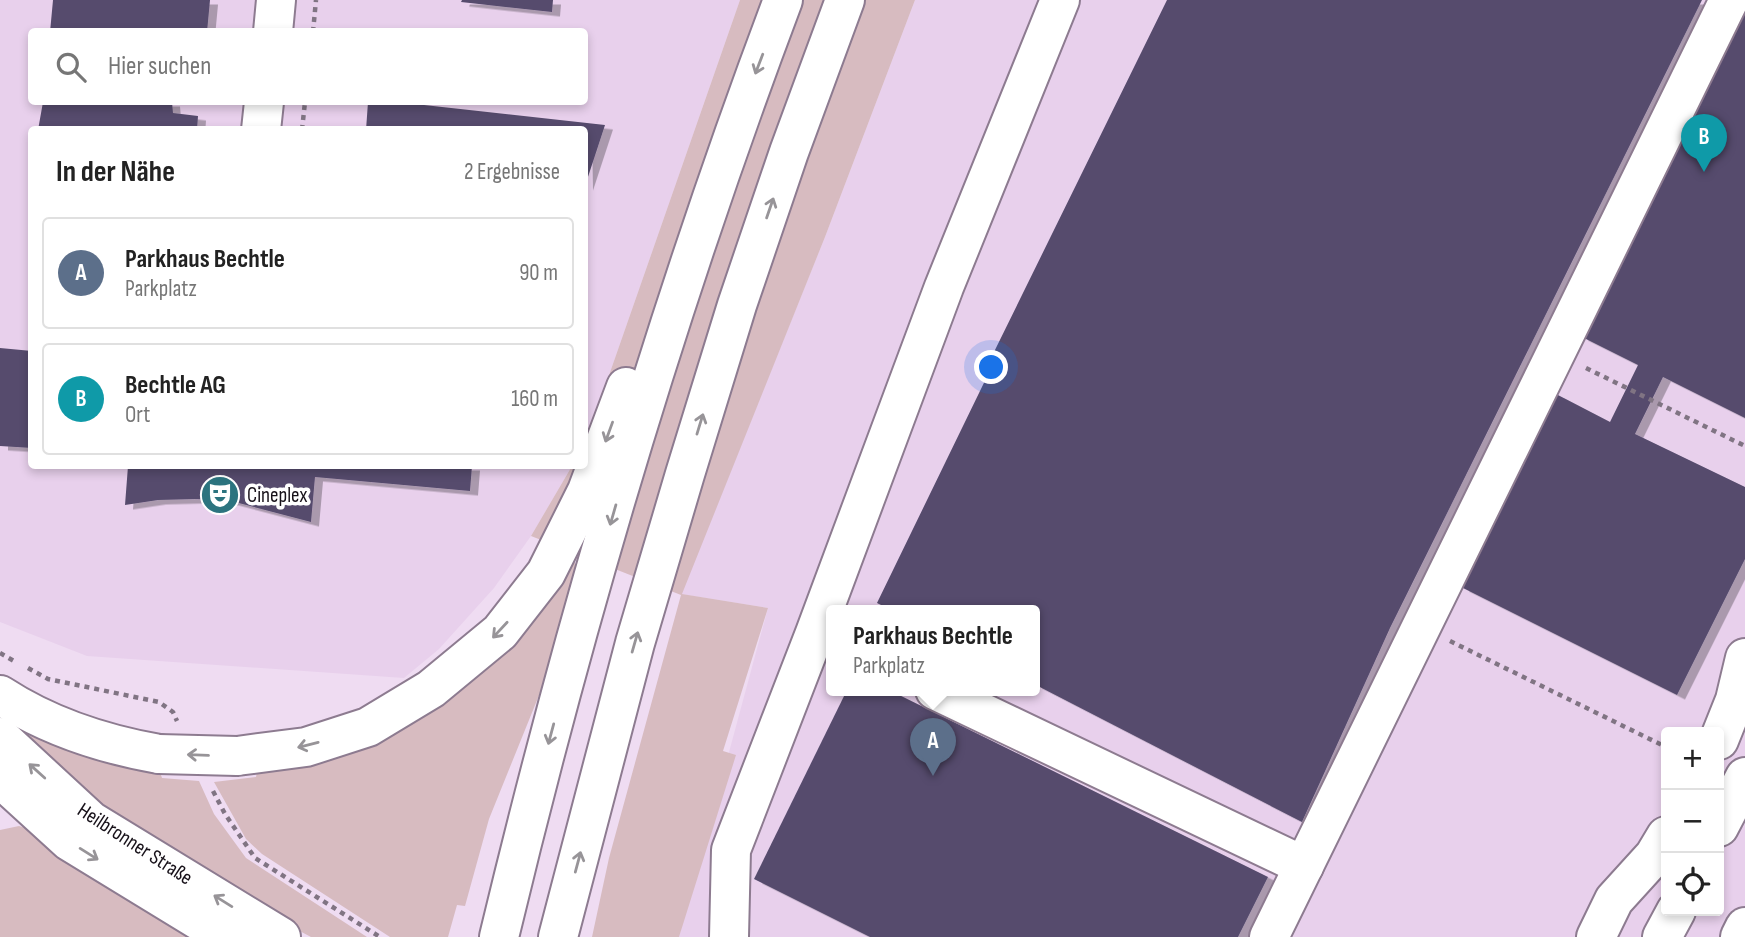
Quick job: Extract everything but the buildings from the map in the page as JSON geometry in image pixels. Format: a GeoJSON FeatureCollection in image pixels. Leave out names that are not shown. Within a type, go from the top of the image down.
{"type":"FeatureCollection","features":[{"type":"Feature","properties":{"kind":"main road"},"geometry":{"type":"LineString","coordinates":[[272,28],[276,0]]}},
{"type":"Feature","properties":{"kind":"main road"},"geometry":{"type":"LineString","coordinates":[[499,937],[530,808],[637,433],[682,285],[783,0]]}},
{"type":"Feature","properties":{"kind":"main road"},"geometry":{"type":"LineString","coordinates":[[559,933],[635,643],[685,474],[746,279],[845,0]]}},
{"type":"Feature","properties":{"kind":"main road"},"geometry":{"type":"LineString","coordinates":[[834,605],[944,286],[1060,0]]}},
{"type":"Feature","properties":{"kind":"main road"},"geometry":{"type":"LineString","coordinates":[[1269,937],[1729,0]]}},
{"type":"Feature","properties":{"kind":"main road"},"geometry":{"type":"LineString","coordinates":[[261,126],[264,105]]}},
{"type":"Feature","properties":{"kind":"main road"},"geometry":{"type":"LineString","coordinates":[[0,695],[20,708],[79,735],[159,754],[237,756],[306,747],[368,727],[431,689],[500,632],[546,573],[587,491],[644,332],[682,285]]}},
{"type":"Feature","properties":{"kind":"main road"},"geometry":{"type":"LineString","coordinates":[[729,937],[732,850],[823,637]]}},
{"type":"Feature","properties":{"kind":"main road"},"geometry":{"type":"LineString","coordinates":[[1724,728],[1735,700],[1745,657]]}},
{"type":"Feature","properties":{"kind":"main road"},"geometry":{"type":"LineString","coordinates":[[947,696],[1304,866]]}},
{"type":"Feature","properties":{"kind":"main road","name":"Heilbronner Straße"},"geometry":{"type":"LineString","coordinates":[[2,754],[69,841],[226,937]]}},
{"type":"Feature","properties":{"kind":"main road","name":"Heilbronner Straße"},"geometry":{"type":"LineString","coordinates":[[2,754],[92,821],[281,937]]}},
{"type":"Feature","properties":{"kind":"main road"},"geometry":{"type":"LineString","coordinates":[[1724,817],[1745,777]]}},
{"type":"Feature","properties":{"kind":"main road"},"geometry":{"type":"LineString","coordinates":[[1596,937],[1614,900],[1654,856],[1661,844]]}},
{"type":"Feature","properties":{"kind":"main road"},"geometry":{"type":"LineString","coordinates":[[1662,937],[1673,916]]}},
{"type":"Feature","properties":{"kind":"main road"},"geometry":{"type":"LineString","coordinates":[[1740,937],[1745,927]]}},
{"type":"Feature","properties":{"kind":"path"},"geometry":{"type":"LineString","coordinates":[[313,28],[316,0]]}},
{"type":"Feature","properties":{"kind":"path"},"geometry":{"type":"LineString","coordinates":[[302,126],[305,105]]}},
{"type":"Feature","properties":{"kind":"path"},"geometry":{"type":"LineString","coordinates":[[1556,353],[1745,446]]}},
{"type":"Feature","properties":{"kind":"path"},"geometry":{"type":"LineString","coordinates":[[1421,627],[1661,745]]}},
{"type":"Feature","properties":{"kind":"shaded area"},"geometry":{"type":"Polygon","coordinates":[[[0,0],[740,0],[588,435],[588,126],[28,126],[28,469],[570,469],[531,536],[494,588],[439,649],[404,678],[87,656],[0,622],[0,0]]]}},
{"type":"Feature","properties":{"kind":"shaded area"},"geometry":{"type":"Polygon","coordinates":[[[740,0],[915,0],[825,237],[682,594],[768,608],[723,751],[736,755],[679,937],[592,937],[609,858],[681,595],[531,536],[570,469],[588,469],[588,435],[740,0]]]}},
{"type":"Feature","properties":{"kind":"shaded area"},"geometry":{"type":"Polygon","coordinates":[[[915,0],[1745,0],[1745,937],[679,937],[768,608],[681,594],[825,237],[915,0]]]}},
{"type":"Feature","properties":{"kind":"shaded area"},"geometry":{"type":"Polygon","coordinates":[[[574,561],[576,566],[546,678],[489,819],[465,906],[457,905],[448,937],[390,937],[262,854],[246,839],[214,782],[256,777],[257,772],[327,758],[574,561]]]}},
{"type":"Feature","properties":{"kind":"shaded area"},"geometry":{"type":"Polygon","coordinates":[[[0,713],[160,772],[162,778],[199,781],[214,814],[246,858],[367,937],[311,937],[146,842],[0,727],[0,713]]]}},
{"type":"Feature","properties":{"kind":"shaded area"},"geometry":{"type":"Polygon","coordinates":[[[19,826],[39,832],[206,937],[0,937],[0,830],[19,826]]]}},
{"type":"Feature","properties":{"kind":"place","name":"Bechtle AG"},"geometry":{"type":"Point","coordinates":[1704,172]}},
{"type":"Feature","properties":{"kind":"place","name":"Cineplex"},"geometry":{"type":"Point","coordinates":[220,495]}},
{"type":"Feature","properties":{"kind":"place","name":"Parkhaus Bechtle"},"geometry":{"type":"Point","coordinates":[933,776]}}]}
